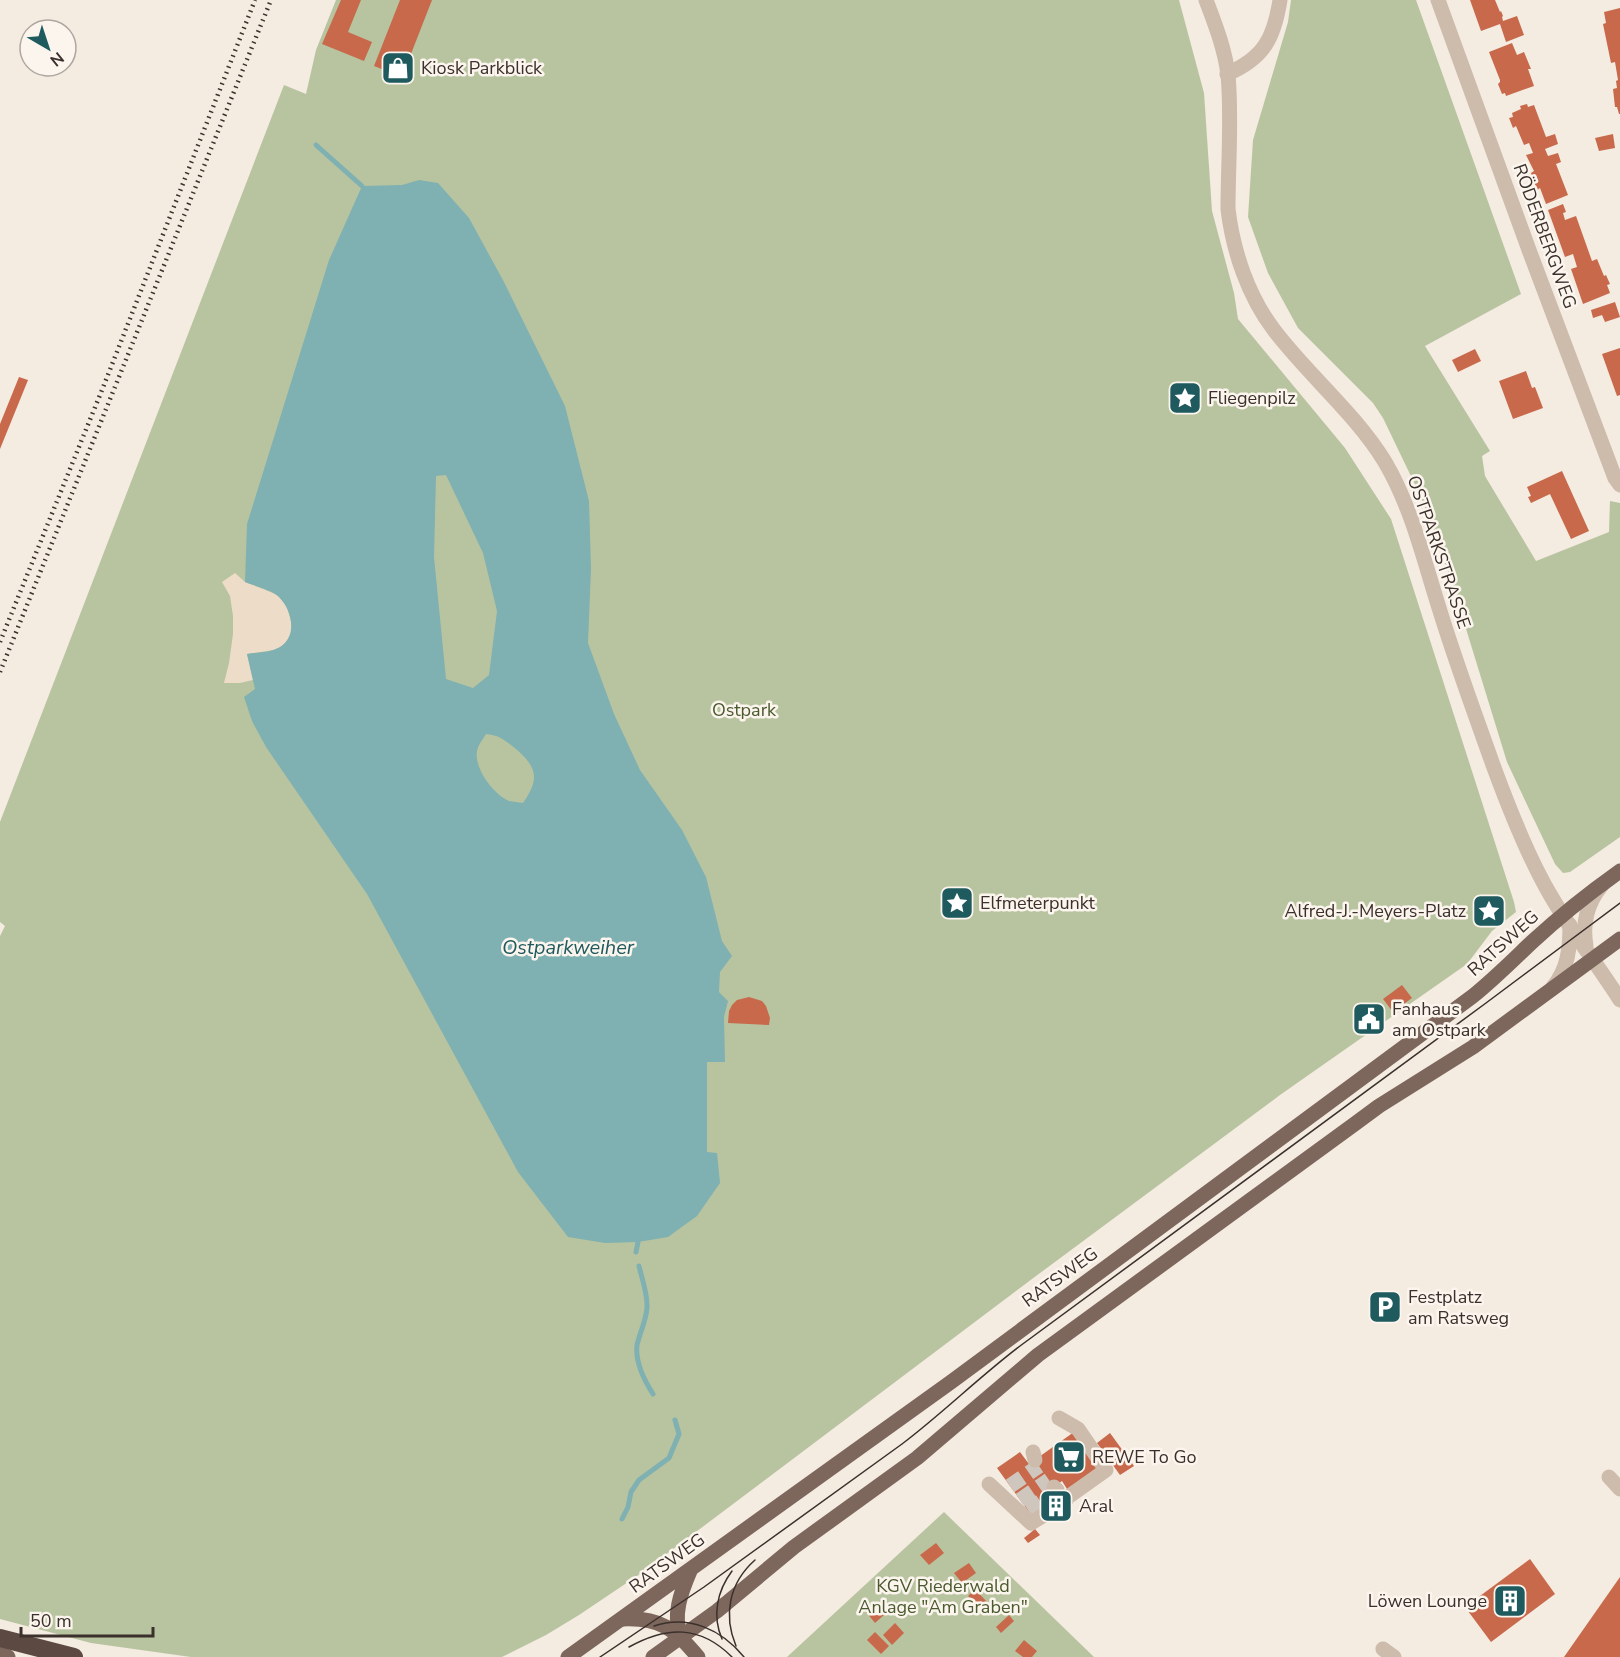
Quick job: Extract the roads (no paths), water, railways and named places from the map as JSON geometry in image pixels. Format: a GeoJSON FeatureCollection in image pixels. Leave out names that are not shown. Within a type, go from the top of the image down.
{"type":"FeatureCollection","features":[{"type":"Feature","properties":{"kind":"highway"},"geometry":{"type":"LineString","coordinates":[[0,1638],[74,1657]]}},
{"type":"Feature","properties":{"kind":"main road","name":"RATSWEG"},"geometry":{"type":"LineString","coordinates":[[568,1657],[951,1382],[1473,996],[1497,977],[1531,944],[1566,920],[1604,883],[1620,871]]}},
{"type":"Feature","properties":{"kind":"main road"},"geometry":{"type":"LineString","coordinates":[[653,1657],[717,1611],[794,1547],[925,1452],[1038,1355],[1380,1106],[1473,1047],[1542,998],[1590,955],[1620,939]]}},
{"type":"Feature","properties":{"kind":"main road"},"geometry":{"type":"LineString","coordinates":[[681,1638],[677,1615],[690,1571]]}},
{"type":"Feature","properties":{"kind":"main road"},"geometry":{"type":"LineString","coordinates":[[622,1619],[635,1618],[654,1622],[674,1631],[698,1657]]}},
{"type":"Feature","properties":{"kind":"main road"},"geometry":{"type":"LineString","coordinates":[[0,1653],[8,1657]]}},
{"type":"Feature","properties":{"kind":"street","name":"OSTPARKSTRASSE"},"geometry":{"type":"LineString","coordinates":[[1206,0],[1222,48],[1227,74],[1230,226],[1236,252],[1252,292],[1274,329],[1363,431],[1385,462],[1398,487],[1409,514],[1448,639],[1494,767],[1531,858],[1541,880],[1566,920],[1620,1000]]}},
{"type":"Feature","properties":{"kind":"street"},"geometry":{"type":"LineString","coordinates":[[1227,74],[1252,61],[1266,44],[1276,22],[1280,0]]}},
{"type":"Feature","properties":{"kind":"street","name":"RÖDERBERGWEG"},"geometry":{"type":"LineString","coordinates":[[1438,0],[1529,250],[1619,485]]}},
{"type":"Feature","properties":{"kind":"street"},"geometry":{"type":"LineString","coordinates":[[1590,955],[1585,939],[1586,916],[1594,894],[1604,883]]}},
{"type":"Feature","properties":{"kind":"street"},"geometry":{"type":"LineString","coordinates":[[1542,998],[1555,985],[1564,971],[1569,951],[1566,920]]}},
{"type":"Feature","properties":{"kind":"street"},"geometry":{"type":"LineString","coordinates":[[1059,1418],[1078,1429],[1106,1470],[1068,1497]]}},
{"type":"Feature","properties":{"kind":"street"},"geometry":{"type":"LineString","coordinates":[[1609,1477],[1620,1489]]}},
{"type":"Feature","properties":{"kind":"street"},"geometry":{"type":"LineString","coordinates":[[1000,1488],[1021,1508],[1031,1523],[1044,1515]]}},
{"type":"Feature","properties":{"kind":"water","name":"Ostparkweiher"},"geometry":{"type":"Polygon","coordinates":[[[419,180],[438,183],[469,218],[504,282],[565,406],[589,501],[591,569],[588,643],[614,714],[640,770],[682,830],[706,877],[722,941],[732,956],[720,972],[719,992],[728,1001],[724,1017],[725,1062],[707,1062],[707,1152],[717,1153],[720,1183],[697,1216],[668,1237],[638,1242],[605,1243],[568,1237],[518,1172],[367,894],[266,747],[252,721],[244,697],[255,689],[247,654],[280,647],[286,642],[291,630],[290,616],[284,602],[268,590],[245,582],[247,524],[329,260],[362,186],[402,185],[419,180]],[[446,475],[436,476],[434,557],[446,679],[473,688],[489,675],[497,611],[483,553],[446,475]],[[486,734],[479,744],[477,758],[486,780],[503,798],[523,803],[534,780],[532,768],[509,743],[499,737],[486,734]]]}},
{"type":"Feature","properties":{"kind":"waterway"},"geometry":{"type":"LineString","coordinates":[[316,145],[362,186]]}},
{"type":"Feature","properties":{"kind":"waterway"},"geometry":{"type":"LineString","coordinates":[[636,1252],[638,1242]]}},
{"type":"Feature","properties":{"kind":"waterway"},"geometry":{"type":"LineString","coordinates":[[639,1266],[646,1292],[647,1308],[637,1345],[637,1358],[643,1377],[653,1394]]}},
{"type":"Feature","properties":{"kind":"waterway"},"geometry":{"type":"LineString","coordinates":[[622,1519],[628,1507],[631,1492],[639,1480],[669,1458],[679,1434],[675,1420]]}},
{"type":"Feature","properties":{"kind":"tunnel"},"geometry":{"type":"LineString","coordinates":[[1010,1486],[1039,1466]]}},
{"type":"Feature","properties":{"kind":"tunnel"},"geometry":{"type":"LineString","coordinates":[[1020,1500],[1049,1480]]}},
{"type":"Feature","properties":{"kind":"tunnel"},"geometry":{"type":"LineString","coordinates":[[1028,1510],[1051,1494]]}},
{"type":"Feature","properties":{"kind":"tunnel"},"geometry":{"type":"LineString","coordinates":[[1044,1515],[1068,1497]]}},
{"type":"Feature","properties":{"kind":"tram line"},"geometry":{"type":"LineString","coordinates":[[600,1657],[704,1587],[902,1444],[1020,1346],[1620,903]]}},
{"type":"Feature","properties":{"kind":"tram line"},"geometry":{"type":"LineString","coordinates":[[736,1646],[730,1623],[731,1600],[739,1579],[755,1560]]}},
{"type":"Feature","properties":{"kind":"tram line"},"geometry":{"type":"LineString","coordinates":[[722,1639],[717,1621],[718,1604],[723,1587],[732,1571]]}},
{"type":"Feature","properties":{"kind":"tram line"},"geometry":{"type":"LineString","coordinates":[[654,1626],[680,1622],[704,1627],[726,1639],[744,1657]]}},
{"type":"Feature","properties":{"kind":"tram line"},"geometry":{"type":"LineString","coordinates":[[629,1647],[657,1635],[683,1632],[708,1639],[732,1657]]}},
{"type":"Feature","properties":{"kind":"railway"},"geometry":{"type":"LineString","coordinates":[[0,642],[255,0]]}},
{"type":"Feature","properties":{"kind":"railway"},"geometry":{"type":"LineString","coordinates":[[0,672],[271,0]]}},
{"type":"Feature","properties":{"kind":"place","name":"Kiosk Parkblick"},"geometry":{"type":"Point","coordinates":[398,68]}},
{"type":"Feature","properties":{"kind":"place","name":"Fliegenpilz"},"geometry":{"type":"Point","coordinates":[1185,398]}},
{"type":"Feature","properties":{"kind":"place","name":"Elfmeterpunkt"},"geometry":{"type":"Point","coordinates":[957,903]}},
{"type":"Feature","properties":{"kind":"place","name":"Alfred-J.-Meyers-Platz"},"geometry":{"type":"Point","coordinates":[1489,911]}},
{"type":"Feature","properties":{"kind":"place","name":"Fanhaus am Ostpark"},"geometry":{"type":"Point","coordinates":[1369,1019]}},
{"type":"Feature","properties":{"kind":"place","name":"Festplatz am Ratsweg"},"geometry":{"type":"Point","coordinates":[1385,1307]}},
{"type":"Feature","properties":{"kind":"place","name":"REWE To Go"},"geometry":{"type":"Point","coordinates":[1069,1457]}},
{"type":"Feature","properties":{"kind":"place","name":"Aral"},"geometry":{"type":"Point","coordinates":[1056,1506]}},
{"type":"Feature","properties":{"kind":"place","name":"Löwen Lounge"},"geometry":{"type":"Point","coordinates":[1510,1601]}},
{"type":"Feature","properties":{"kind":"park label","name":"Ostpark"},"geometry":{"type":"Point","coordinates":[744,710]}},
{"type":"Feature","properties":{"kind":"park label","name":"KGV Riederwald Anlage \"Am Graben\""},"geometry":{"type":"Point","coordinates":[943,1596]}}]}
